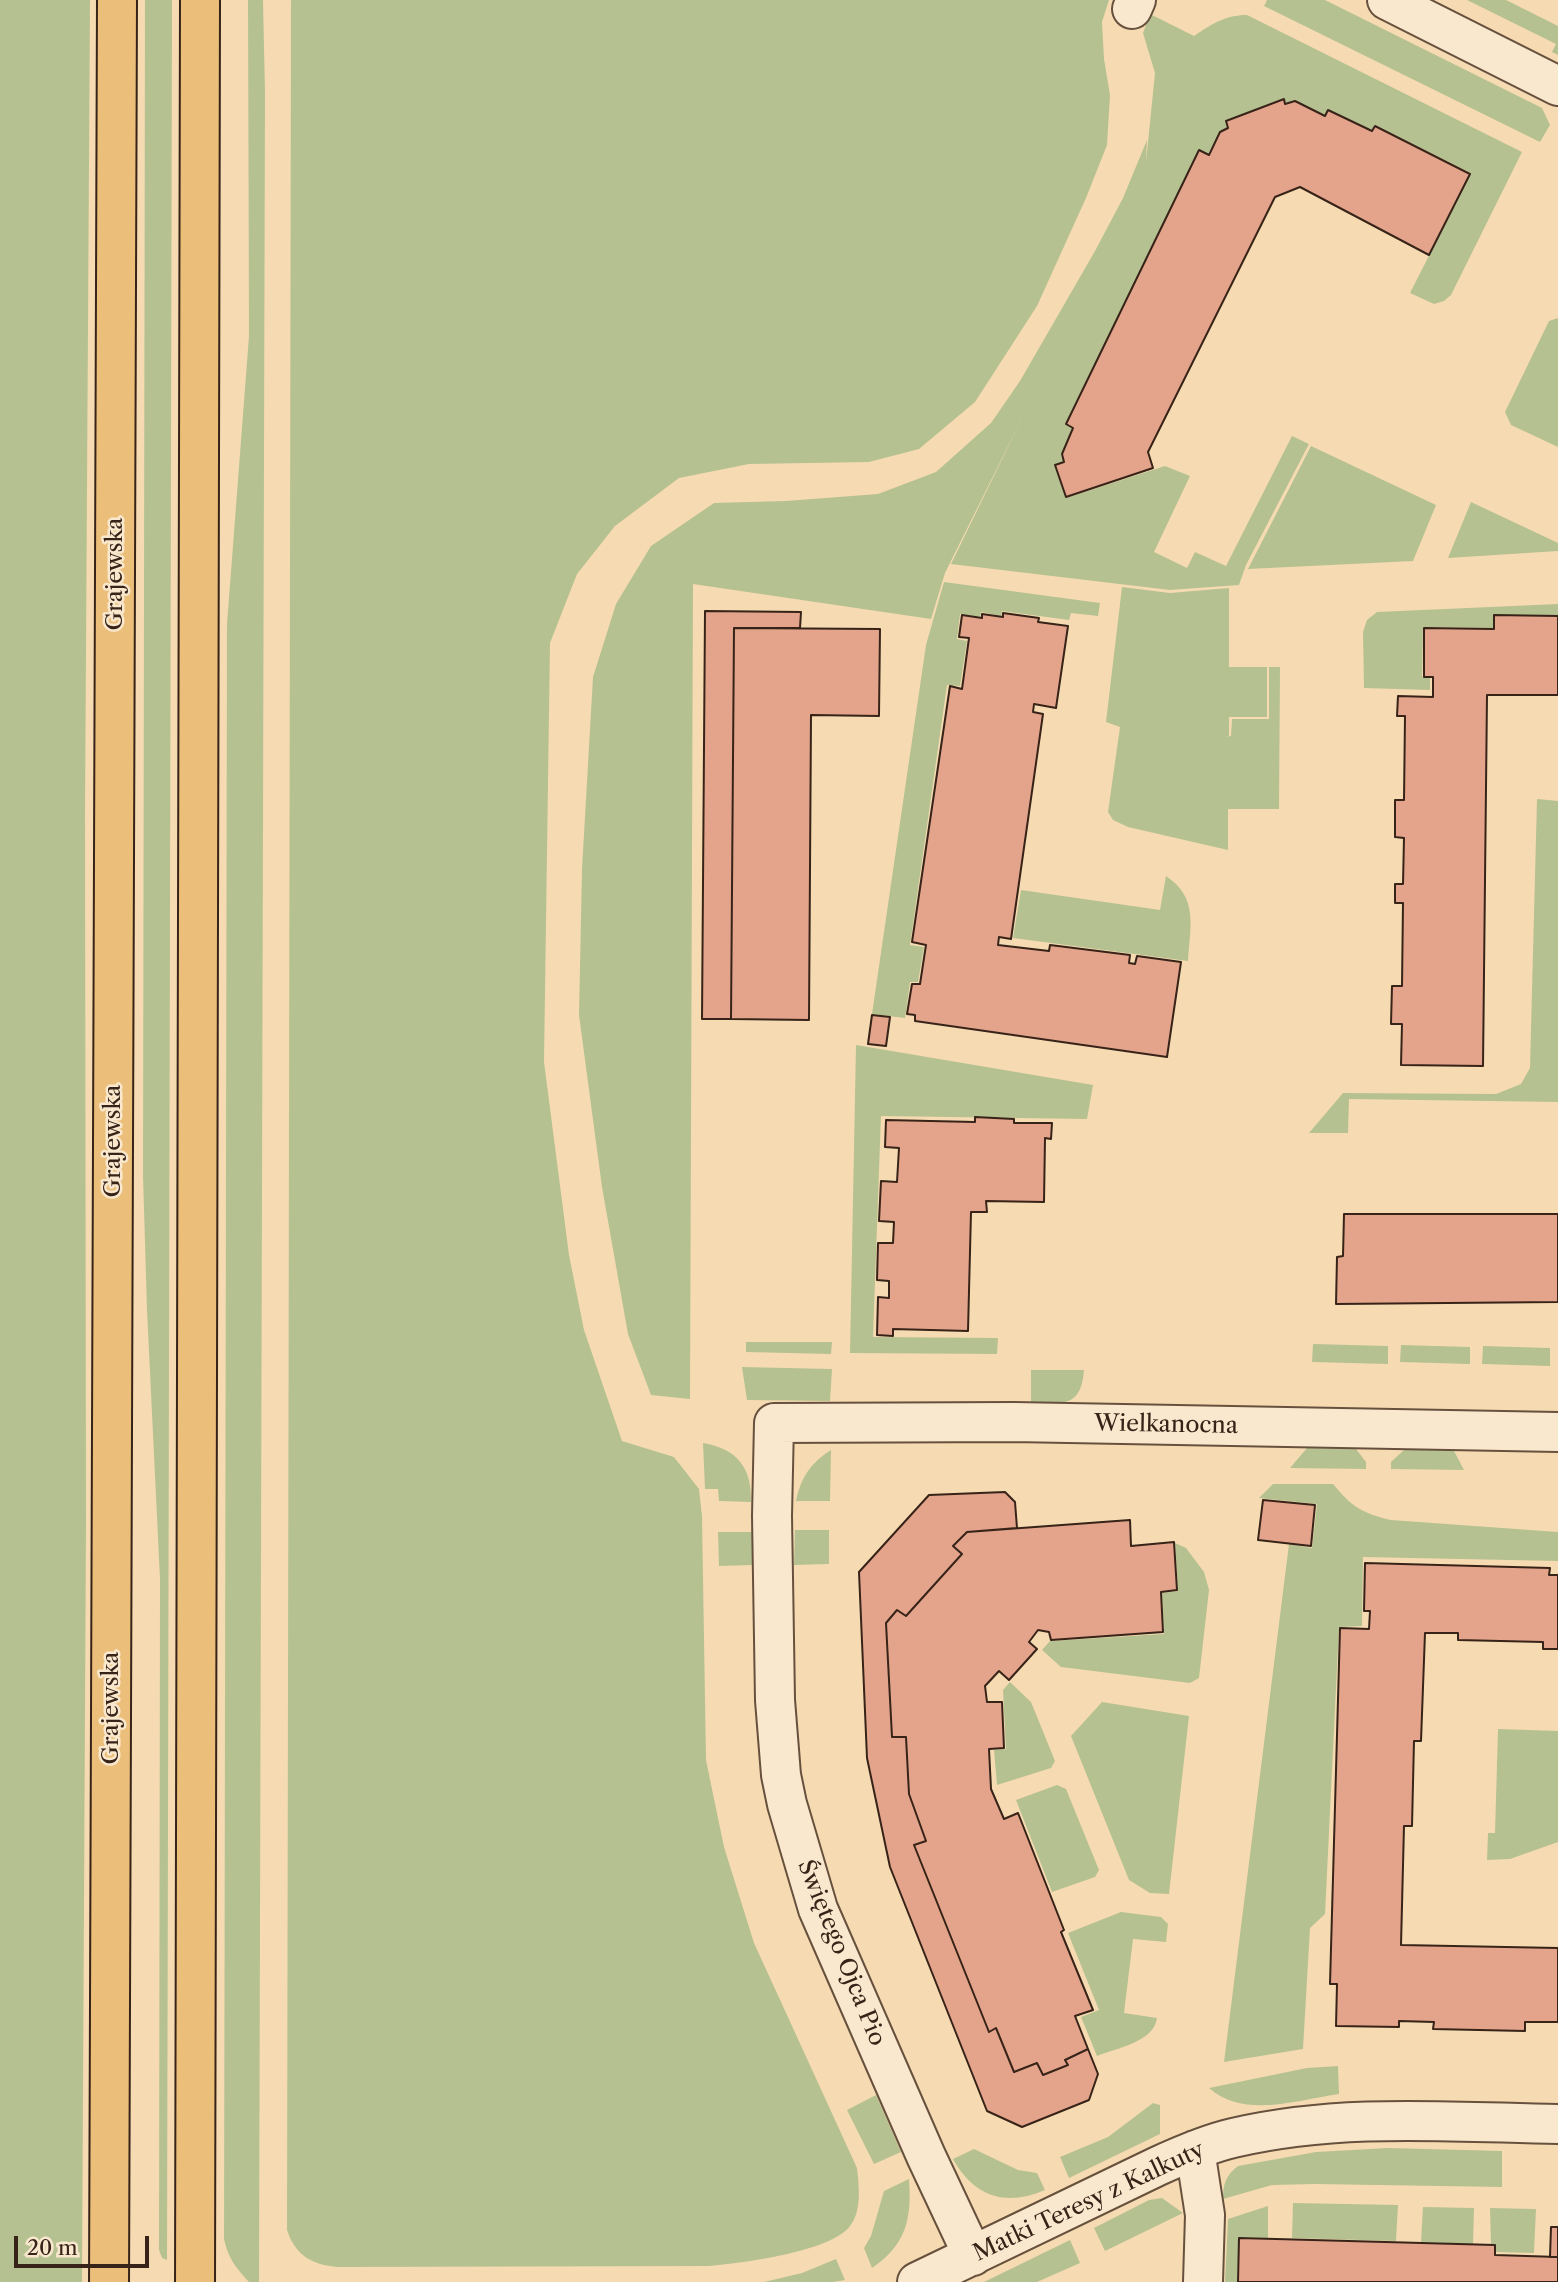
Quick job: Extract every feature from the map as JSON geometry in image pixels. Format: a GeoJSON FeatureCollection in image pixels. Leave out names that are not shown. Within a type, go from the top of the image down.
{"type":"FeatureCollection","features":[{"type":"Feature","properties":{"kind":"main road","name":"Grajewska"},"geometry":{"type":"LineString","coordinates":[[109,2282],[117,0]]}},
{"type":"Feature","properties":{"kind":"main road"},"geometry":{"type":"LineString","coordinates":[[195,2282],[200,0]]}},
{"type":"Feature","properties":{"kind":"street"},"geometry":{"type":"LineString","coordinates":[[1387,0],[1558,86]]}},
{"type":"Feature","properties":{"kind":"street","name":"Wielkanocna"},"geometry":{"type":"LineString","coordinates":[[774,1423],[1014,1422],[1558,1432]]}},
{"type":"Feature","properties":{"kind":"street","name":"Świętego Ojca Pio"},"geometry":{"type":"LineString","coordinates":[[774,1423],[772,1516],[775,1700],[781,1775],[787,1804],[818,1909],[926,2156],[973,2256]]}},
{"type":"Feature","properties":{"kind":"street","name":"Matki Teresy z Kalkuty"},"geometry":{"type":"LineString","coordinates":[[917,2282],[1195,2150],[1231,2138],[1322,2124],[1378,2120],[1558,2124]]}},
{"type":"Feature","properties":{"kind":"street"},"geometry":{"type":"LineString","coordinates":[[1195,2150],[1205,2216],[1203,2282]]}},
{"type":"Feature","properties":{"kind":"green space"},"geometry":{"type":"Polygon","coordinates":[[[0,0],[90,0],[85,814],[86,1523],[82,2282],[0,2282],[0,0]]]}},
{"type":"Feature","properties":{"kind":"green space"},"geometry":{"type":"Polygon","coordinates":[[[145,0],[172,0],[167,2260],[162,2258],[159,2250],[160,1579],[143,1176],[145,0]]]}},
{"type":"Feature","properties":{"kind":"green space"},"geometry":{"type":"Polygon","coordinates":[[[248,0],[263,0],[265,93],[259,2282],[249,2282],[240,2272],[230,2257],[224,2239],[227,624],[249,336],[248,0]]]}},
{"type":"Feature","properties":{"kind":"green space"},"geometry":{"type":"Polygon","coordinates":[[[291,0],[1109,0],[1102,22],[1110,95],[1107,145],[1037,306],[975,402],[919,449],[869,462],[749,464],[679,478],[615,526],[577,574],[550,643],[544,1062],[569,1255],[584,1330],[622,1441],[674,1457],[699,1489],[702,1516],[706,1760],[724,1847],[754,1943],[857,2168],[858,2206],[850,2226],[824,2243],[784,2255],[709,2266],[338,2267],[320,2264],[306,2257],[290,2239],[287,2230],[291,0]]]}},
{"type":"Feature","properties":{"kind":"green space"},"geometry":{"type":"Polygon","coordinates":[[[1267,0],[1325,0],[1542,108],[1550,125],[1540,142],[1264,6],[1267,0]]]}},
{"type":"Feature","properties":{"kind":"green space"},"geometry":{"type":"Polygon","coordinates":[[[1467,0],[1506,0],[1558,26],[1558,55],[1552,52],[1556,44],[1467,0]]]}},
{"type":"Feature","properties":{"kind":"green space"},"geometry":{"type":"Polygon","coordinates":[[[1150,14],[1194,36],[1225,18],[1247,15],[1522,152],[1451,295],[1434,304],[1410,293],[1471,173],[1375,125],[1372,130],[1328,110],[1325,115],[1295,101],[1285,103],[1284,98],[1225,121],[1227,128],[1220,132],[1208,154],[1199,150],[1065,424],[1072,428],[1061,455],[1064,462],[1054,465],[1066,498],[1165,466],[1190,476],[1154,552],[1187,568],[1195,552],[1226,566],[1292,436],[1309,444],[1246,565],[1239,585],[1170,590],[951,564],[1023,416],[945,573],[931,619],[693,584],[690,1399],[651,1395],[628,1334],[602,1187],[579,1015],[582,869],[593,677],[616,604],[651,546],[714,503],[878,494],[936,472],[991,423],[1020,381],[1095,251],[1123,198],[1147,140],[1146,162],[1155,73],[1143,33],[1150,14]]]}},
{"type":"Feature","properties":{"kind":"green space"},"geometry":{"type":"Polygon","coordinates":[[[1558,318],[1558,447],[1511,425],[1505,412],[1549,321],[1558,318]]]}},
{"type":"Feature","properties":{"kind":"green space"},"geometry":{"type":"Polygon","coordinates":[[[1311,446],[1436,505],[1413,561],[1248,569],[1311,446]]]}},
{"type":"Feature","properties":{"kind":"green space"},"geometry":{"type":"Polygon","coordinates":[[[1471,502],[1558,543],[1558,551],[1448,558],[1471,502]]]}},
{"type":"Feature","properties":{"kind":"green space"},"geometry":{"type":"Polygon","coordinates":[[[944,582],[1100,603],[1098,616],[1071,613],[1069,620],[1002,611],[1001,616],[981,612],[980,617],[960,614],[957,639],[967,641],[960,686],[947,685],[910,945],[924,947],[918,982],[910,982],[905,1018],[872,1014],[926,645],[944,582]]]}},
{"type":"Feature","properties":{"kind":"green space"},"geometry":{"type":"Polygon","coordinates":[[[1122,587],[1170,593],[1229,588],[1229,667],[1267,667],[1267,717],[1229,717],[1229,736],[1224,737],[1231,736],[1232,719],[1269,719],[1269,667],[1280,667],[1279,809],[1228,809],[1228,850],[1128,827],[1113,820],[1108,812],[1120,727],[1106,722],[1122,587]]]}},
{"type":"Feature","properties":{"kind":"green space"},"geometry":{"type":"Polygon","coordinates":[[[1558,604],[1558,615],[1494,615],[1493,628],[1423,627],[1422,677],[1430,678],[1430,690],[1364,688],[1363,632],[1367,620],[1377,612],[1558,604]]]}},
{"type":"Feature","properties":{"kind":"green space"},"geometry":{"type":"Polygon","coordinates":[[[1537,799],[1558,801],[1558,1102],[1349,1099],[1348,1133],[1309,1133],[1343,1093],[1496,1094],[1521,1084],[1530,1068],[1537,799]]]}},
{"type":"Feature","properties":{"kind":"green space"},"geometry":{"type":"Polygon","coordinates":[[[1166,876],[1177,885],[1188,904],[1191,925],[1188,961],[1013,938],[1021,890],[1160,910],[1166,876]]]}},
{"type":"Feature","properties":{"kind":"green space"},"geometry":{"type":"Polygon","coordinates":[[[856,1045],[1093,1085],[1087,1119],[881,1116],[873,1337],[998,1338],[997,1354],[850,1353],[856,1045]]]}},
{"type":"Feature","properties":{"kind":"green space"},"geometry":{"type":"Polygon","coordinates":[[[746,1342],[832,1342],[831,1354],[746,1352],[746,1342]]]}},
{"type":"Feature","properties":{"kind":"green space"},"geometry":{"type":"Polygon","coordinates":[[[1313,1344],[1388,1346],[1388,1364],[1312,1362],[1313,1344]]]}},
{"type":"Feature","properties":{"kind":"green space"},"geometry":{"type":"Polygon","coordinates":[[[1401,1345],[1470,1347],[1470,1364],[1400,1362],[1401,1345]]]}},
{"type":"Feature","properties":{"kind":"green space"},"geometry":{"type":"Polygon","coordinates":[[[1483,1346],[1550,1348],[1550,1366],[1482,1364],[1483,1346]]]}},
{"type":"Feature","properties":{"kind":"green space"},"geometry":{"type":"Polygon","coordinates":[[[742,1367],[832,1369],[830,1401],[747,1400],[742,1367]]]}},
{"type":"Feature","properties":{"kind":"green space"},"geometry":{"type":"Polygon","coordinates":[[[1031,1370],[1084,1370],[1079,1392],[1074,1398],[1052,1403],[1031,1402],[1031,1370]]]}},
{"type":"Feature","properties":{"kind":"green space"},"geometry":{"type":"Polygon","coordinates":[[[703,1443],[725,1450],[740,1462],[749,1479],[751,1502],[719,1501],[718,1489],[705,1489],[703,1443]]]}},
{"type":"Feature","properties":{"kind":"green space"},"geometry":{"type":"Polygon","coordinates":[[[1307,1448],[1356,1449],[1366,1462],[1366,1469],[1290,1468],[1307,1448]]]}},
{"type":"Feature","properties":{"kind":"green space"},"geometry":{"type":"Polygon","coordinates":[[[1405,1449],[1453,1449],[1464,1470],[1391,1469],[1391,1462],[1405,1449]]]}},
{"type":"Feature","properties":{"kind":"green space"},"geometry":{"type":"Polygon","coordinates":[[[831,1450],[830,1501],[796,1501],[807,1472],[831,1450]]]}},
{"type":"Feature","properties":{"kind":"green space"},"geometry":{"type":"Polygon","coordinates":[[[1273,1484],[1333,1484],[1358,1508],[1391,1520],[1558,1532],[1558,1561],[1363,1557],[1362,1626],[1339,1627],[1325,1914],[1310,1928],[1303,2049],[1224,2062],[1289,1544],[1312,1548],[1317,1504],[1259,1498],[1273,1484]]]}},
{"type":"Feature","properties":{"kind":"green space"},"geometry":{"type":"Polygon","coordinates":[[[795,1530],[829,1530],[829,1564],[794,1565],[795,1530]]]}},
{"type":"Feature","properties":{"kind":"green space"},"geometry":{"type":"Polygon","coordinates":[[[718,1532],[752,1532],[753,1565],[719,1566],[718,1532]]]}},
{"type":"Feature","properties":{"kind":"green space"},"geometry":{"type":"Polygon","coordinates":[[[1175,1543],[1186,1548],[1204,1572],[1209,1590],[1199,1678],[1190,1683],[1061,1667],[1042,1650],[1050,1641],[1164,1634],[1162,1593],[1178,1591],[1175,1543]]]}},
{"type":"Feature","properties":{"kind":"green space"},"geometry":{"type":"Polygon","coordinates":[[[1010,1682],[1031,1702],[1055,1761],[1051,1768],[997,1785],[994,1750],[1006,1749],[1003,1690],[1010,1682]]]}},
{"type":"Feature","properties":{"kind":"green space"},"geometry":{"type":"Polygon","coordinates":[[[1102,1702],[1189,1716],[1169,1894],[1150,1893],[1129,1880],[1071,1736],[1102,1702]]]}},
{"type":"Feature","properties":{"kind":"green space"},"geometry":{"type":"Polygon","coordinates":[[[1498,1729],[1558,1731],[1558,1842],[1510,1859],[1487,1860],[1488,1833],[1495,1833],[1498,1729]]]}},
{"type":"Feature","properties":{"kind":"green space"},"geometry":{"type":"Polygon","coordinates":[[[1057,1785],[1066,1789],[1099,1870],[1095,1877],[1052,1892],[1016,1800],[1057,1785]]]}},
{"type":"Feature","properties":{"kind":"green space"},"geometry":{"type":"Polygon","coordinates":[[[1121,1912],[1161,1917],[1168,1924],[1166,1942],[1133,1939],[1124,2013],[1157,2018],[1149,2033],[1142,2038],[1097,2056],[1081,2017],[1099,2010],[1068,1933],[1121,1912]]]}},
{"type":"Feature","properties":{"kind":"green space"},"geometry":{"type":"Polygon","coordinates":[[[1338,2066],[1339,2094],[1289,2103],[1238,2103],[1209,2088],[1307,2068],[1338,2066]]]}},
{"type":"Feature","properties":{"kind":"green space"},"geometry":{"type":"Polygon","coordinates":[[[876,2095],[901,2152],[874,2164],[847,2110],[876,2095]]]}},
{"type":"Feature","properties":{"kind":"green space"},"geometry":{"type":"Polygon","coordinates":[[[1153,2103],[1160,2105],[1160,2134],[1069,2178],[1060,2157],[1108,2137],[1153,2103]]]}},
{"type":"Feature","properties":{"kind":"green space"},"geometry":{"type":"Polygon","coordinates":[[[1388,2148],[1502,2151],[1502,2187],[1272,2185],[1223,2199],[1226,2180],[1238,2166],[1316,2152],[1388,2148]]]}},
{"type":"Feature","properties":{"kind":"green space"},"geometry":{"type":"Polygon","coordinates":[[[974,2149],[1018,2170],[1037,2173],[1045,2190],[1017,2198],[1004,2198],[981,2190],[961,2172],[953,2159],[974,2149]]]}},
{"type":"Feature","properties":{"kind":"green space"},"geometry":{"type":"Polygon","coordinates":[[[909,2179],[908,2219],[904,2230],[893,2250],[872,2268],[864,2248],[871,2236],[884,2191],[909,2179]]]}},
{"type":"Feature","properties":{"kind":"green space"},"geometry":{"type":"Polygon","coordinates":[[[1162,2198],[1183,2213],[1105,2251],[1094,2228],[1149,2200],[1162,2198]]]}},
{"type":"Feature","properties":{"kind":"green space"},"geometry":{"type":"Polygon","coordinates":[[[1293,2203],[1398,2205],[1396,2241],[1292,2238],[1293,2203]]]}},
{"type":"Feature","properties":{"kind":"green space"},"geometry":{"type":"Polygon","coordinates":[[[1268,2206],[1268,2238],[1239,2237],[1237,2282],[1225,2282],[1228,2219],[1268,2206]]]}},
{"type":"Feature","properties":{"kind":"green space"},"geometry":{"type":"Polygon","coordinates":[[[1423,2207],[1474,2208],[1473,2244],[1421,2242],[1423,2207]]]}},
{"type":"Feature","properties":{"kind":"green space"},"geometry":{"type":"Polygon","coordinates":[[[1490,2208],[1536,2209],[1534,2253],[1495,2252],[1495,2245],[1491,2245],[1490,2208]]]}},
{"type":"Feature","properties":{"kind":"green space"},"geometry":{"type":"Polygon","coordinates":[[[1070,2240],[1080,2263],[1037,2282],[984,2282],[1070,2240]]]}},
{"type":"Feature","properties":{"kind":"green space"},"geometry":{"type":"Polygon","coordinates":[[[836,2259],[845,2280],[764,2282],[802,2273],[836,2259]]]}},
{"type":"Feature","properties":{"kind":"building"},"geometry":{"type":"Polygon","coordinates":[[[1284,99],[1285,104],[1295,101],[1325,116],[1328,110],[1372,131],[1375,126],[1470,174],[1429,255],[1300,187],[1275,197],[1148,452],[1153,468],[1066,497],[1055,465],[1064,462],[1062,454],[1073,428],[1066,424],[1199,150],[1209,155],[1220,132],[1228,128],[1226,121],[1284,99]]]}},
{"type":"Feature","properties":{"kind":"building"},"geometry":{"type":"Polygon","coordinates":[[[705,611],[801,612],[800,628],[734,628],[731,1019],[702,1019],[705,611]]]}},
{"type":"Feature","properties":{"kind":"building"},"geometry":{"type":"Polygon","coordinates":[[[1003,613],[1039,618],[1038,622],[1068,626],[1056,708],[1034,704],[1033,712],[1043,714],[1011,939],[999,937],[998,945],[1049,951],[1050,945],[1130,955],[1129,963],[1135,964],[1137,956],[1181,962],[1167,1057],[915,1021],[915,1015],[907,1014],[912,984],[920,984],[926,945],[912,942],[950,686],[962,689],[969,638],[959,637],[962,615],[1003,617],[1003,613]]]}},
{"type":"Feature","properties":{"kind":"building"},"geometry":{"type":"Polygon","coordinates":[[[1494,615],[1558,616],[1558,695],[1487,695],[1483,1066],[1401,1065],[1402,1024],[1391,1024],[1392,986],[1402,986],[1403,903],[1395,903],[1395,884],[1403,884],[1404,838],[1395,837],[1395,800],[1404,800],[1405,716],[1397,716],[1398,696],[1433,697],[1433,677],[1424,677],[1424,628],[1494,629],[1494,615]]]}},
{"type":"Feature","properties":{"kind":"building"},"geometry":{"type":"Polygon","coordinates":[[[734,628],[880,629],[879,716],[811,715],[809,1020],[731,1019],[734,628]]]}},
{"type":"Feature","properties":{"kind":"building"},"geometry":{"type":"Polygon","coordinates":[[[872,1015],[890,1017],[886,1046],[868,1044],[872,1015]]]}},
{"type":"Feature","properties":{"kind":"building"},"geometry":{"type":"Polygon","coordinates":[[[975,1117],[1014,1119],[1014,1123],[1052,1123],[1051,1139],[1045,1138],[1044,1202],[986,1201],[987,1212],[971,1212],[968,1331],[893,1329],[893,1336],[877,1335],[878,1297],[889,1298],[889,1281],[877,1280],[878,1243],[893,1243],[894,1222],[879,1221],[881,1181],[897,1182],[899,1148],[885,1147],[886,1120],[975,1122],[975,1117]]]}},
{"type":"Feature","properties":{"kind":"building"},"geometry":{"type":"Polygon","coordinates":[[[1344,1214],[1558,1214],[1558,1302],[1336,1304],[1337,1257],[1343,1256],[1344,1214]]]}},
{"type":"Feature","properties":{"kind":"building"},"geometry":{"type":"Polygon","coordinates":[[[1005,1492],[1015,1502],[1017,1528],[967,1532],[953,1546],[962,1554],[906,1616],[897,1610],[886,1623],[892,1737],[906,1737],[909,1794],[926,1841],[914,1845],[989,2032],[996,2028],[1014,2072],[1037,2063],[1043,2075],[1068,2065],[1065,2060],[1088,2049],[1098,2074],[1089,2100],[1022,2127],[987,2111],[890,1867],[867,1758],[859,1572],[929,1495],[1005,1492]]]}},
{"type":"Feature","properties":{"kind":"building"},"geometry":{"type":"Polygon","coordinates":[[[1263,1500],[1315,1505],[1311,1546],[1258,1540],[1263,1500]]]}},
{"type":"Feature","properties":{"kind":"building"},"geometry":{"type":"Polygon","coordinates":[[[1130,1520],[1131,1546],[1174,1542],[1177,1590],[1161,1592],[1163,1632],[1051,1640],[1049,1632],[1038,1630],[1029,1642],[1037,1649],[1009,1680],[999,1671],[985,1686],[987,1702],[1002,1702],[1004,1748],[989,1749],[991,1789],[1004,1819],[1018,1813],[1064,1930],[1061,1932],[1093,2010],[1075,2016],[1088,2049],[1065,2060],[1068,2065],[1043,2075],[1037,2063],[1014,2072],[996,2028],[989,2032],[914,1845],[926,1841],[909,1794],[906,1737],[892,1737],[886,1623],[897,1610],[906,1616],[962,1554],[953,1546],[967,1532],[1130,1520]]]}},
{"type":"Feature","properties":{"kind":"building"},"geometry":{"type":"Polygon","coordinates":[[[1365,1563],[1550,1568],[1549,1575],[1558,1575],[1558,1649],[1543,1649],[1543,1642],[1458,1640],[1458,1633],[1425,1633],[1421,1741],[1414,1741],[1412,1826],[1404,1826],[1401,1945],[1558,1948],[1558,2022],[1525,2022],[1525,2031],[1433,2029],[1434,2022],[1399,2021],[1399,2027],[1336,2026],[1337,1984],[1330,1984],[1340,1628],[1369,1629],[1370,1611],[1364,1611],[1365,1563]]]}},
{"type":"Feature","properties":{"kind":"building"},"geometry":{"type":"Polygon","coordinates":[[[1551,2227],[1558,2227],[1558,2257],[1550,2257],[1551,2227]]]}},
{"type":"Feature","properties":{"kind":"building"},"geometry":{"type":"Polygon","coordinates":[[[1239,2238],[1495,2245],[1495,2255],[1558,2257],[1558,2282],[1238,2282],[1239,2238]]]}}]}
